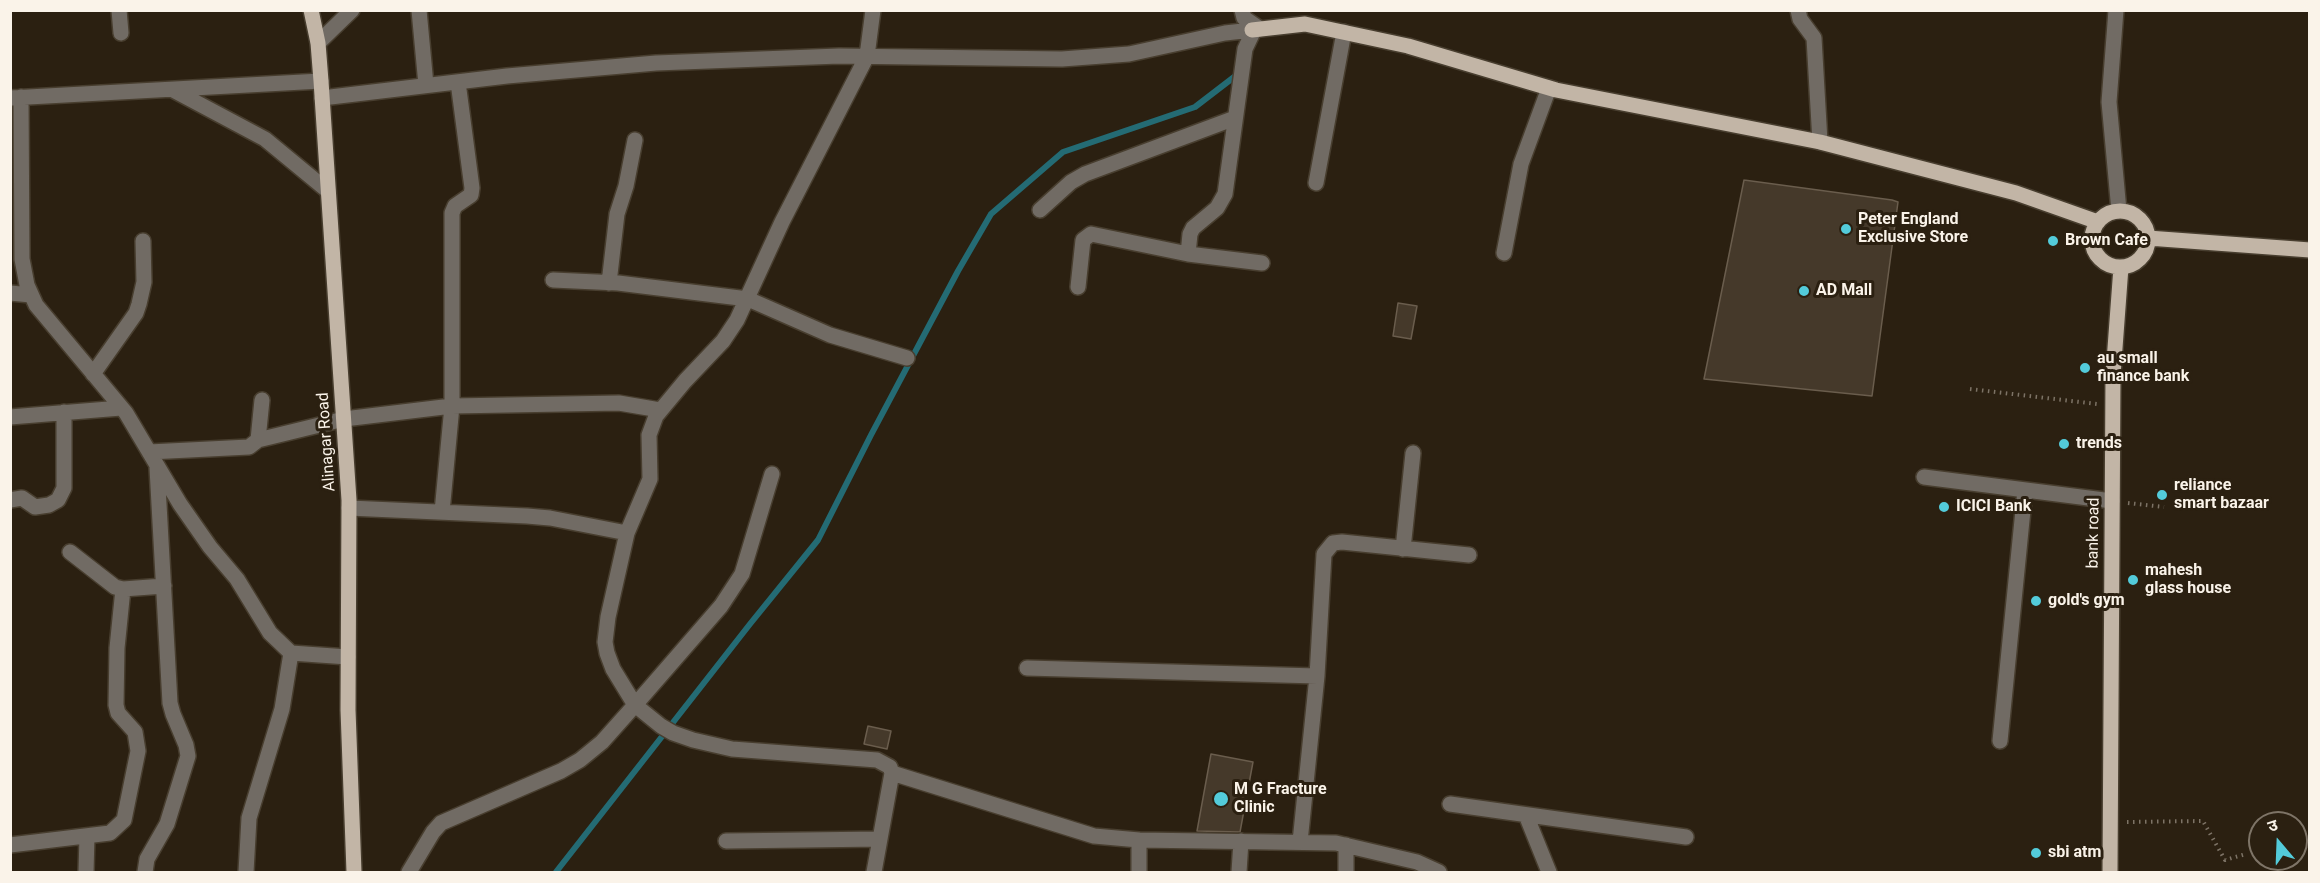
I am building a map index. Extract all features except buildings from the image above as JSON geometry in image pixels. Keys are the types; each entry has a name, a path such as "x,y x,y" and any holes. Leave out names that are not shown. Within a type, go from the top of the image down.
{"main road":[{"name":"Alinagar Road","path":"311,10 318,44 321,81 349,508 348,710 354,873"},
{"path":"1251,30 1305,24 1408,46 1549,88 1820,142 2016,193 2098,222"},
{"path":"2128,212 2142,222 2148,238 2143,254 2137,260 2121,267 2105,262 2094,249 2093,232 2098,222 2110,213 2128,212"},
{"path":"2148,238 2310,250"},
{"name":"bank road","path":"2110,873 2113,375 2121,267"}],"street":[{"path":"119,10 121,33"},
{"path":"318,44 352,10"},
{"path":"419,10 426,85"},
{"path":"873,10 867,56 782,222 748,299 723,341 660,410 649,435 650,479 627,533 608,617 605,642 613,669 635,705 667,730 693,740 732,749 877,760 890,767 892,773 874,873"},
{"path":"1188,254 1190,234 1193,228 1217,208 1225,194 1245,49 1251,30 1242,10"},
{"path":"1797,10 1814,38 1820,142"},
{"path":"2116,10 2109,102 2119,211"},
{"path":"322,98 507,75 656,63 867,56 1062,59 1095,57 1129,54 1225,33 1251,30"},
{"path":"1316,183 1344,32"},
{"path":"321,81 16,97 22,259 27,285 36,305 121,408 210,547 237,579 270,633 291,652 348,657"},
{"path":"442,512 452,406 452,213 455,206 471,195 472,189 458,82"},
{"path":"1504,253 1521,164 1549,88"},
{"path":"172,89 265,139 328,191"},
{"path":"1040,210 1071,182 1085,174 1235,118"},
{"path":"609,283 617,214 626,186 635,140"},
{"path":"1077,287 1083,240 1090,234 1188,254 1262,263"},
{"path":"93,374 140,304 144,282 143,241"},
{"path":"553,280 609,283 748,299 830,335 907,358"},
{"path":"10,293 31,295"},
{"path":"258,440 262,400"},
{"path":"153,458 249,447 258,440 344,419 452,406 619,403 660,410"},
{"path":"10,417 121,408"},
{"path":"10,500 22,498 35,507 49,505 58,500 64,488 64,412"},
{"path":"1403,549 1413,453"},
{"path":"145,873 147,859 167,824 188,756 170,703 164,586 153,458"},
{"path":"410,873 433,832 441,823 561,771 580,760 602,742 721,606 742,574 772,474"},
{"path":"1924,477 2112,501"},
{"path":"2000,741 2025,490"},
{"path":"349,508 550,518 627,533"},
{"path":"1300,843 1317,676 1324,554 1333,543 1342,542 1469,555"},
{"path":"70,552 110,584 123,589 164,586"},
{"path":"10,845 110,833 124,820 138,751 135,732 118,713 116,705 117,648 123,589"},
{"path":"246,873 249,818 282,709 291,652"},
{"path":"1028,668 1317,676"},
{"path":"892,773 1094,837 1346,845 1417,862 1438,873"},
{"path":"1450,804 1686,837"},
{"path":"1526,815 1549,873"},
{"path":"86,873 87,836"},
{"path":"726,841 880,839"},
{"path":"1139,840 1139,873"},
{"path":"1239,873 1241,841"},
{"path":"1346,845 1346,873"}],"path":[{"path":"1970,389 2103,405"},
{"path":"2112,501 2164,507"},
{"path":"2117,822 2203,821 2225,860 2246,854"}],"waterway":[{"path":"556,872 818,540 958,271 991,214 1063,152 1195,107 1238,74"}],"place":[{"name":"Peter England Exclusive Store","path":"1846,229"},
{"name":"Brown Cafe","path":"2053,241"},
{"name":"AD Mall","path":"1804,291"},
{"name":"au small finance bank","path":"2085,368"},
{"name":"trends","path":"2064,444"},
{"name":"reliance smart bazaar","path":"2162,495"},
{"name":"ICICI Bank","path":"1944,507"},
{"name":"mahesh glass house","path":"2133,580"},
{"name":"gold's gym","path":"2036,601"},
{"name":"M G Fracture Clinic","path":"1221,799"},
{"name":"sbi atm","path":"2036,853"}]}
